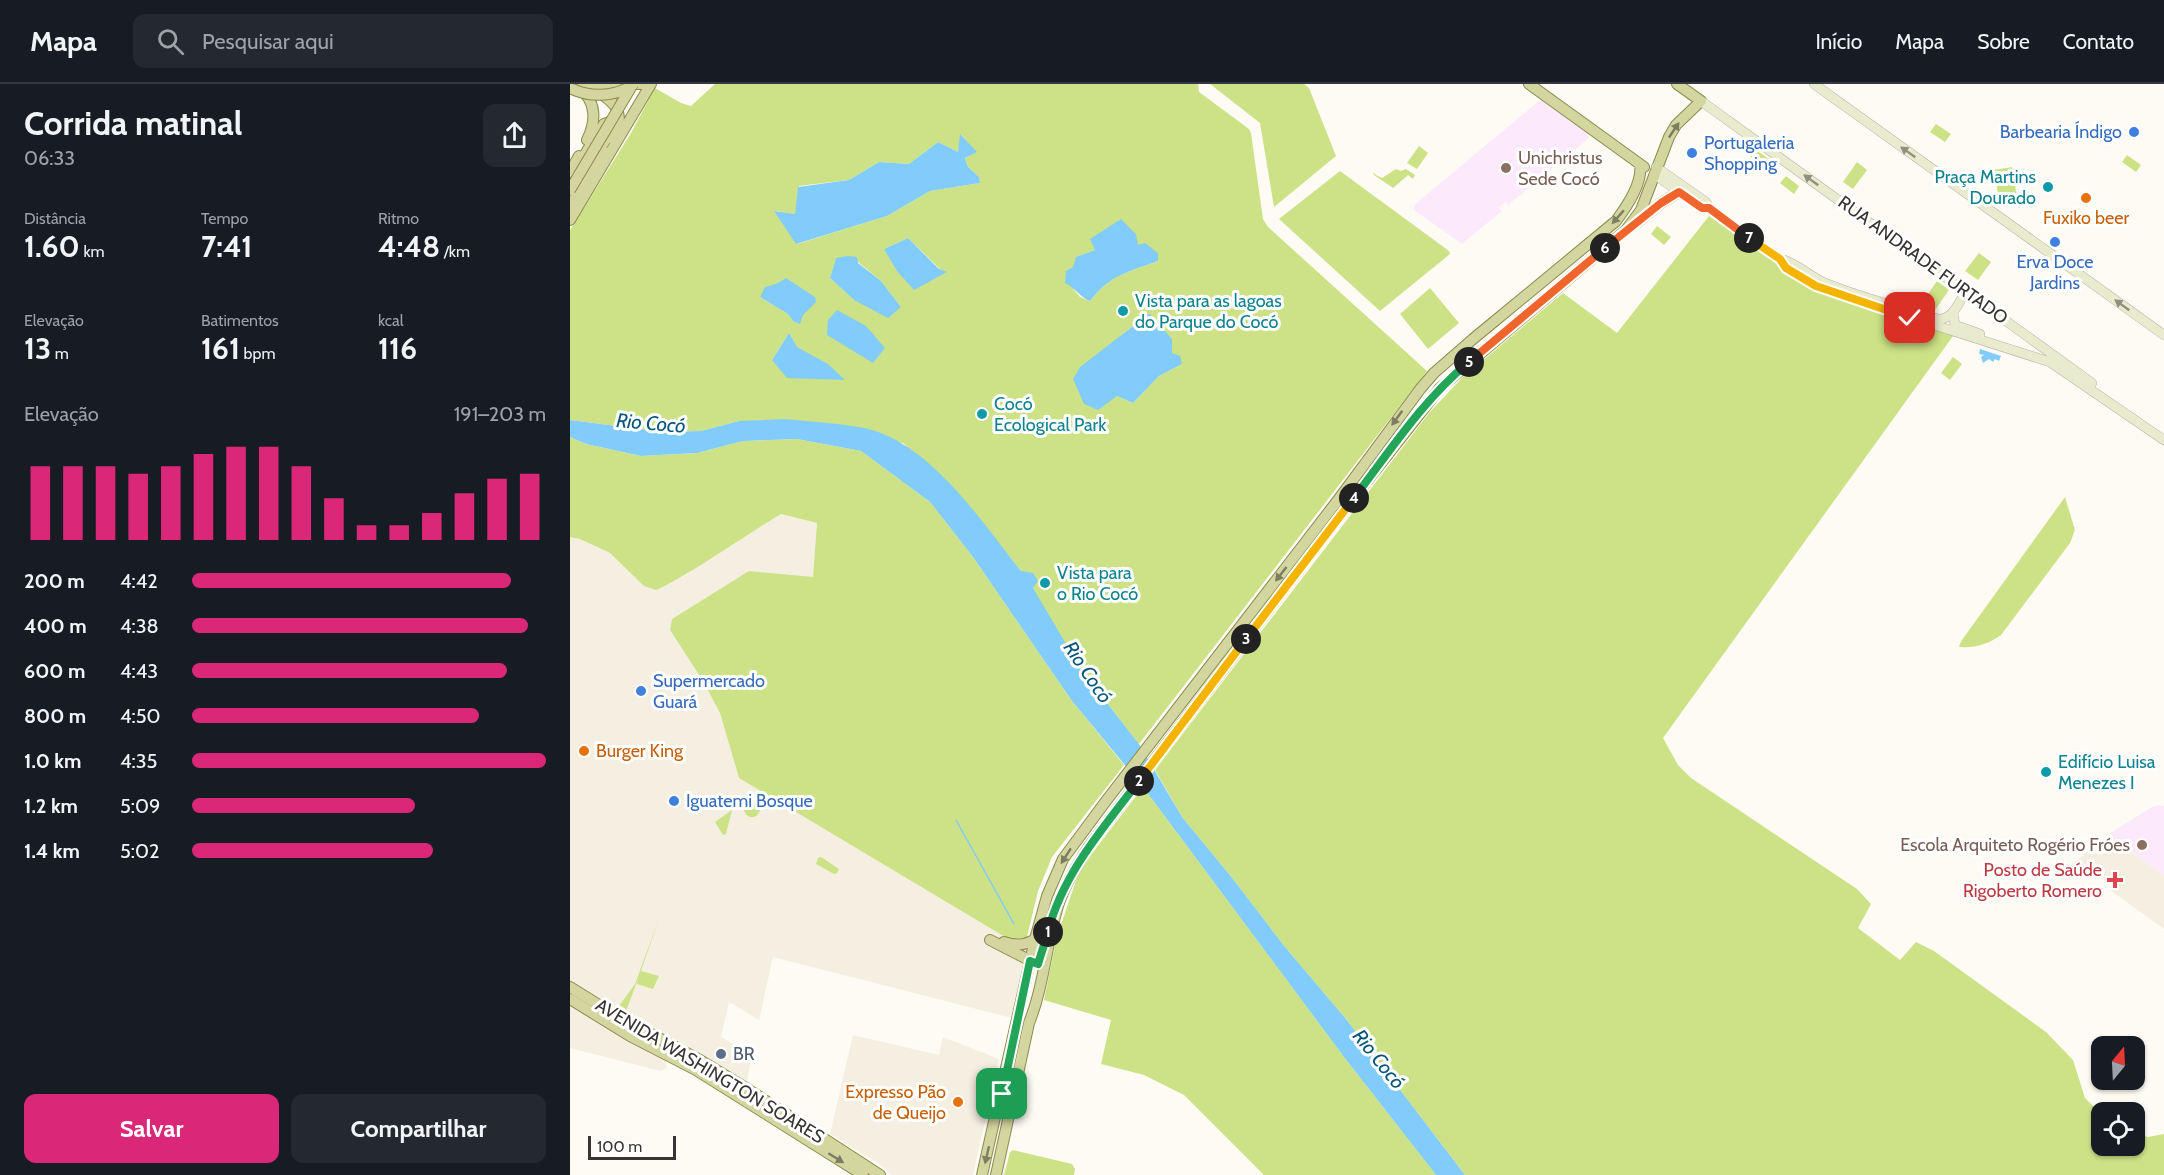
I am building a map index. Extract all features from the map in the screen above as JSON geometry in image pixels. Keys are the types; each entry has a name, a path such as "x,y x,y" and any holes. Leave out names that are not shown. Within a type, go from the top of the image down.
{"main road":[{"path":"570,172 592,128 593,110 588,97 572,84"},
{"path":"570,206 617,129 620,117 614,104 587,84"},
{"path":"599,84 609,87 621,84"},
{"path":"570,190 635,84"},
{"path":"570,88 589,94 606,95 635,84 642,84"},
{"path":"570,220 651,84"},
{"path":"1529,84 1640,164 1655,170"},
{"path":"1541,84 1655,170"},
{"name":"RUA ANDRADE FURTADO","path":"1677,84 1701,100"},
{"path":"1626,230 1641,210 1669,137 1676,125 1701,100"},
{"path":"577,161 584,156 603,124 610,122 612,129 589,174"},
{"path":"996,1175 1029,1023 1035,939 1047,896 1063,859 1347,488 1401,412 1434,373 1616,221 1628,205 1640,174 1640,164"},
{"path":"982,1175 1002,1094 1026,976 1076,866 1334,523 1446,382 1626,230 1666,199 1679,192"},
{"path":"1371,475 1366,476 1365,468 1376,448"},
{"path":"1334,523 1338,512 1349,496 1347,488"},
{"path":"1029,1023 1036,1005 1057,909"},
{"path":"994,939 1020,945 1035,939"},
{"path":"994,939 1035,960"},
{"path":"994,939 1021,962 1026,976"},
{"name":"AVENIDA WASHINGTON SOARES","path":"570,987 639,1029 698,1059 880,1174"},
{"name":"AVENIDA WASHINGTON SOARES","path":"570,999 630,1036 696,1070 863,1175"},
{"path":"1002,1094 1013,1098"},
{"path":"992,1129 1005,1132"}],"street":[{"path":"1814,84 2164,335"},
{"name":"RUA ANDRADE FURTADO","path":"1701,100 2133,412 2136,420 2164,440"},
{"path":"1655,170 1679,192 1702,208 1709,208"},
{"path":"1655,170 1706,202 1709,208 1780,259 1786,268 1816,286 2017,349"},
{"path":"1911,315 1942,320 1953,313 1966,291"},
{"path":"1953,313 1953,322 1958,326 2050,362 2136,420"}],"shaded area":[{"name":"Unichristus Sede Cocó","path":"1539,101 1544,101 1588,133 1589,138 1508,205 1506,202 1499,207 1502,211 1462,244 1414,210 1414,205"},
{"name":"Iguatemi Bosque","path":"781,514 817,523 813,578 728,585 672,619 670,630 703,681 720,713 739,778 1030,952 1012,1018 773,957 759,1020 729,1002 721,1037 752,1054 747,1082 570,981 570,537 580,539 610,553 627,569 657,590 687,574"},
{"name":"Escola Arquiteto Rogério Fróes","path":"2159,805 2164,806 2164,875 2107,835"},
{"name":"Posto de Saúde Rigoberto Romero","path":"2107,835 2164,875 2164,929 2110,890 2112,886 2089,868 2085,872 2074,863"},
{"path":"570,1004 666,1062 667,1068 661,1071 570,1048"},
{"path":"853,1035 939,1055 943,1037 999,1059 973,1175 892,1175 878,1163 830,1134"}],"green space":[{"name":"Cocó Ecological Park","path":"715,84 1198,84 1199,92 1249,129 1251,133 1263,219 1268,227 1427,371 1139,744 1082,671 1021,571 969,506 903,443 739,421 701,431 663,432 570,420 570,230 631,133 655,88 691,106","holes":["961,135 976,152 965,158 968,167 979,177 980,183 930,191 887,216 797,244 775,211 795,214 799,186 849,180 879,162 909,164 938,142 958,152","908,238 940,269 884,249","1138,245 1158,261 1112,280 1090,301 1080,297 1071,286 1077,257 1095,250","836,258 858,262 881,281 901,307 854,300 830,278","786,278 793,321 788,314 760,297","1150,313 1156,327 1165,331 1172,353 1182,364 1159,376 1133,403 1117,396 1120,336","789,333 796,347 772,360"]},
{"path":"1210,84 1304,84 1309,88 1336,156 1274,207 1260,123"},
{"path":"1936,124 1951,134 1945,142 1930,132"},
{"path":"1419,146 1428,153 1417,169 1407,163"},
{"path":"1756,150 1769,159 1764,167 1751,157"},
{"path":"2127,155 2141,165 2136,172 2122,162"},
{"path":"1857,162 1867,170 1853,189 1843,182"},
{"path":"2012,167 2017,197 1999,200 1994,170"},
{"path":"1396,169 1401,171 1406,169 1415,175 1413,179 1408,175 1393,188 1373,172 1382,178"},
{"path":"1340,171 1450,254 1380,311 1279,219"},
{"path":"1786,176 1799,186 1794,194 1780,183"},
{"path":"1709,216 1788,272 1952,334 1953,336 1663,738 1678,765 1691,778 1857,889 1871,904 1858,928 1900,960 1916,942 1934,951 2046,1032 2073,1060 2085,1098 2091,1104 2091,1156 2145,1156 2145,1136 2164,1134 2164,1175 1465,1175 1346,1019 1285,947 1182,817 1155,770 1429,413 1462,378 1563,293 1617,333"},
{"path":"1657,226 1671,237 1664,245 1651,234"},
{"path":"1979,253 1991,262 1978,280 1965,271"},
{"path":"1937,281 1949,290 1935,310 1923,301"},
{"path":"1430,288 1459,323 1428,349 1400,314"},
{"path":"1953,357 1962,364 1950,380 1941,373"},
{"path":"570,437 586,444 641,456 697,453 743,441 797,439 861,451 930,502 973,557 1072,701 1124,765 1052,857 1038,891 1027,937 1010,940 739,778 720,713 703,681 670,630 672,619 749,571 813,577 817,523 781,514 657,590 644,586 610,553 580,539 570,537"},
{"path":"2065,497 2075,530 2070,543 2001,635 1982,645 1960,647 1962,640"},
{"path":"1143,787 1344,1057 1436,1175 1264,1175 1184,1095 1144,1075 1101,1064 1111,1020 1044,1000 1057,936 1080,869"},
{"path":"752,801 758,803 760,809 758,815 752,817 746,815 744,809 746,803"},
{"path":"732,810 726,834 723,835 715,822"},
{"path":"821,857 839,869 837,873 834,874 816,864 818,858"},
{"path":"660,916 641,971 659,976 653,989 637,984 638,979 625,1014 619,1010 619,1006 635,984"},
{"path":"1013,1150 1072,1164 1075,1169 1074,1175 1004,1175 1010,1152"}],"water":[{"path":"960,134 977,152 965,158 968,167 979,177 980,183 930,191 887,216 796,244 774,211 795,214 798,187 849,180 879,162 909,164 938,142 958,152"},
{"path":"1121,219 1136,234 1138,245 1145,243 1158,253 1158,261 1112,280 1090,301 1065,283 1066,271 1073,267 1076,257 1095,250 1090,239"},
{"path":"908,238 939,269 947,272 914,290 897,271 884,249"},
{"path":"857,257 858,263 881,281 901,307 888,318 854,300 830,278 836,258"},
{"path":"786,278 815,297 816,302 803,315 800,324 760,297 765,287"},
{"path":"837,310 866,326 885,348 873,363 827,335 828,320"},
{"path":"1150,313 1156,327 1165,331 1172,339 1172,353 1180,356 1182,364 1159,376 1133,403 1117,396 1098,410 1084,404 1073,379 1080,367"},
{"path":"789,333 797,347 828,364 845,380 787,378 772,360"},
{"path":"1980,349 2001,356 1999,361 1995,359 1993,362 1989,359 1983,363 1981,357 1984,355 1979,354"},
{"name":"Rio Cocó","path":"786,419 864,428 888,436 911,449 932,466 971,507 1021,571 1033,573 1038,581 1033,588 1082,671 1139,744 1182,817 1285,947 1346,1019 1465,1175 1436,1175 1344,1057 1143,787 1072,701 973,557 930,502 861,451 797,439 743,441 697,453 641,456 586,444 570,437 570,420 663,432 701,431 739,421"}],"waterway":[{"path":"956,820 1014,924"}],"place":[{"name":"Barbearia Índigo","path":"2134,132"},
{"name":"Portugaleria Shopping","path":"1692,153"},
{"name":"Unichristus Sede Cocó","path":"1506,168"},
{"name":"Praça Martins Dourado","path":"2048,187"},
{"name":"Fuxiko beer","path":"2086,198"},
{"name":"Erva Doce Jardins","path":"2055,242"},
{"name":"Vista para as lagoas do Parque do Cocó","path":"1123,311"},
{"name":"Cocó Ecological Park","path":"982,414"},
{"name":"Vista para o Rio Cocó","path":"1045,583"},
{"name":"Supermercado Guará","path":"641,691"},
{"name":"Burger King","path":"584,751"},
{"name":"Edifício Luisa Menezes I","path":"2046,772"},
{"name":"Iguatemi Bosque","path":"674,801"},
{"name":"Escola Arquiteto Rogério Fróes","path":"2142,845"},
{"name":"Posto de Saúde Rigoberto Romero","path":"2115,880"},
{"name":"BR","path":"721,1054"},
{"name":"Expresso Pão de Queijo","path":"958,1102"}],"route":[{"path":"1002,1094 1030,961 1038,964 1050,922 1076,866 1334,523 1440,388 1460,369 1626,230 1679,192 1702,208 1709,208 1780,259 1786,268 1808,282 1910,318"}]}
